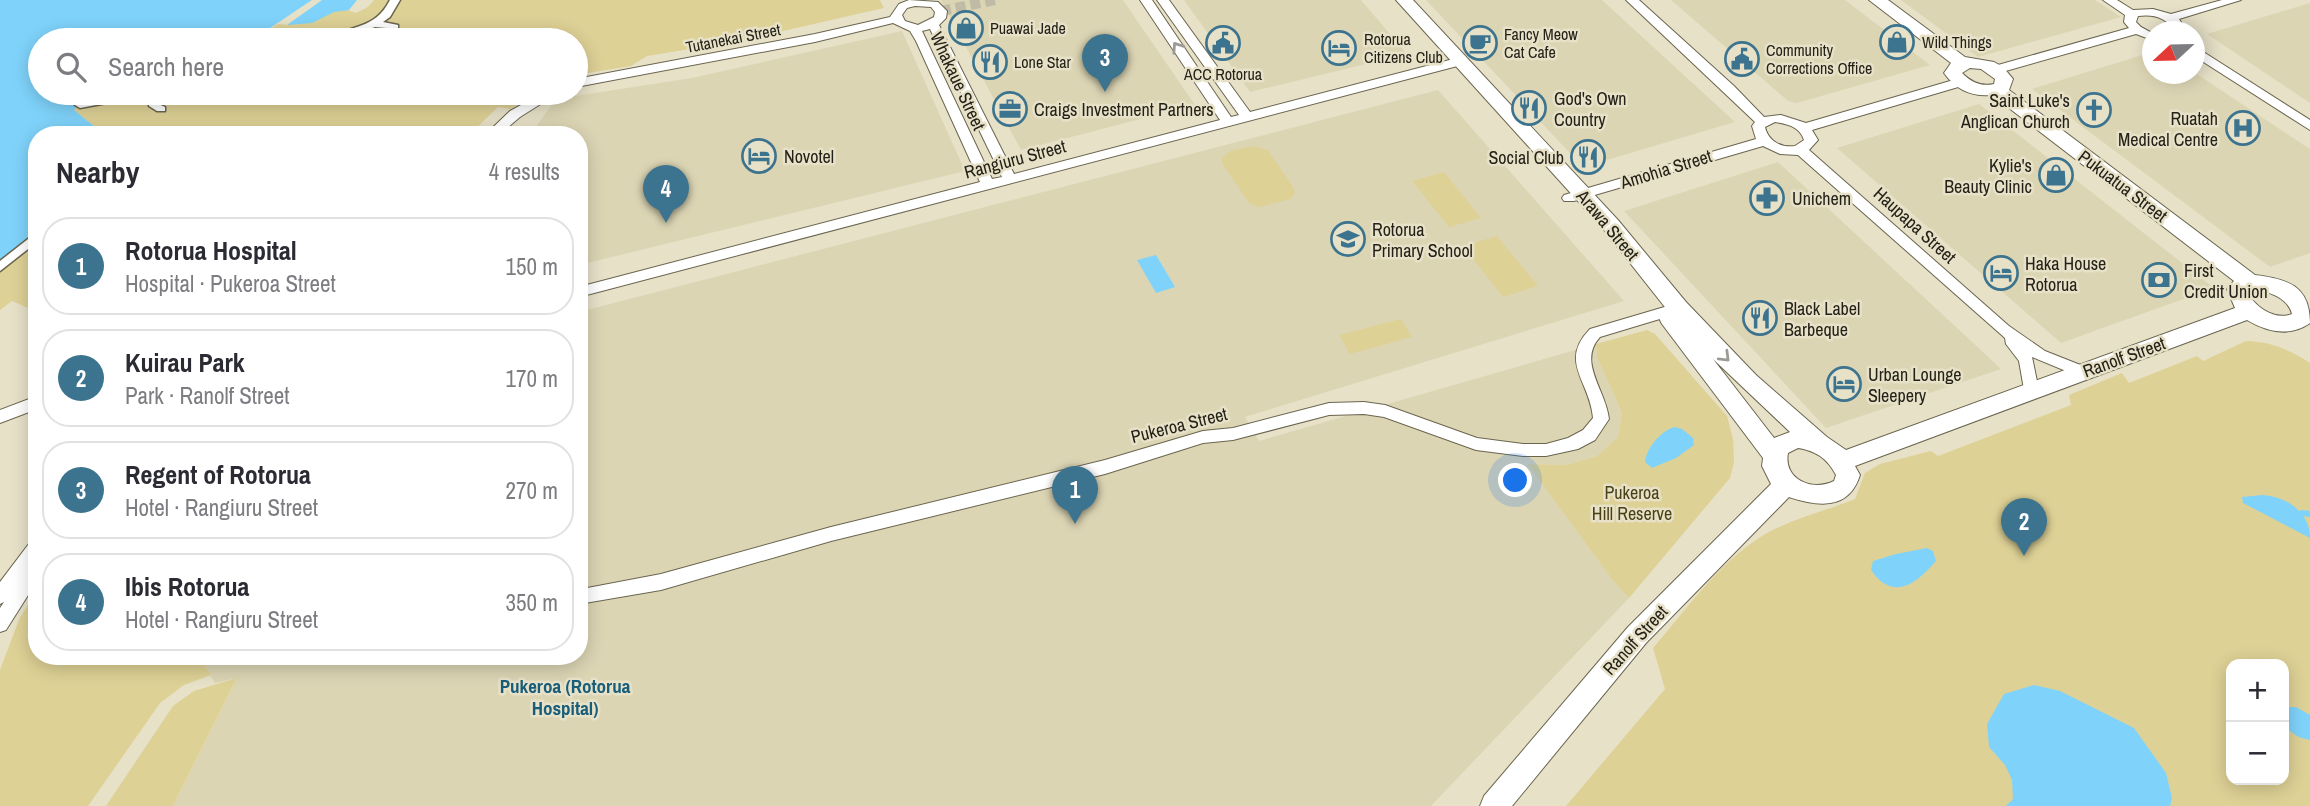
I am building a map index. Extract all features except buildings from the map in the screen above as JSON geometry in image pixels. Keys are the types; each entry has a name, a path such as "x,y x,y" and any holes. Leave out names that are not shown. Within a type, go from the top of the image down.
{"main road":[{"name":"Arawa Street","path":"1386,0 1453,63 1576,196 1671,310 1773,455"},
{"name":"Arawa Street","path":"1404,0 1453,63"},
{"path":"1877,0 1962,63 1978,63 1996,80 1979,90 1961,82 1954,69 1962,63"},
{"name":"Pukuatua Street","path":"1996,80 2250,282"},
{"path":"2250,282 2301,292 2303,312 2299,321 2302,330 2272,322 2250,311 2237,294 2241,285 2250,282"},
{"name":"Arawa Street","path":"1671,310 1818,443"},
{"name":"Ranolf Street","path":"1841,461 2250,311"},
{"path":"1796,439 1818,443 1841,461 1847,480 1843,488 1835,494 1811,495 1787,484 1774,464 1773,455 1777,447 1796,439"},
{"name":"Ranolf Street","path":"1494,806 1637,635 1787,484"}],"street":[{"path":"361,28 375,24 387,15 395,0"},
{"path":"1146,0 1229,123"},
{"path":"1163,0 1248,118"},
{"path":"1632,0 1730,89 1769,120 1796,123 1804,128 1811,141 1801,150 1786,150 1764,141 1758,131 1769,120"},
{"path":"2109,0 2131,15"},
{"path":"2125,0 2145,11 2174,21"},
{"path":"2171,18 2235,0"},
{"path":"919,1 934,4 941,11 940,18 933,24 914,28 901,25 896,14 902,3 919,1"},
{"path":"2131,15 2145,11"},
{"path":"2131,15 2130,22 2142,32"},
{"name":"Tutanekai Street","path":"588,81 815,38 896,19"},
{"path":"375,24 395,27"},
{"name":"Whakaue Street","path":"933,24 1010,180"},
{"name":"Whakaue Street","path":"914,28 988,186"},
{"path":"1996,80 2137,30"},
{"path":"2205,57 2310,126"},
{"name":"Rangiuru Street","path":"588,290 1453,63"},
{"path":"1804,128 1961,82"},
{"path":"80,105 77,109 89,116"},
{"path":"501,126 531,105"},
{"name":"Amohia Street","path":"1576,196 1764,141"},
{"name":"Haupapa Street","path":"1801,150 2004,330 2040,355 2082,372"},
{"path":"0,267 28,244"},
{"name":"Pukeroa Street","path":"588,596 660,582 831,534 1105,467 1203,437 1233,434 1329,409 1364,408 1385,411 1476,444 1524,450 1559,447 1589,435 1601,419 1599,400 1581,356 1585,341 1595,333 1671,310"},
{"name":"Haupapa Street","path":"2004,330 2026,360 2031,391"},
{"path":"0,417 28,406"},
{"path":"0,596 28,558"},
{"path":"0,624 28,579"}],"shaded area":[{"path":"941,0 1123,0 1195,105 1021,150"},
{"path":"1184,0 1361,0 1407,54 1250,92"},
{"path":"1426,0 1602,0 1735,122 1583,167"},
{"path":"1671,0 1845,0 1930,65 1797,103 1788,101"},
{"path":"1901,0 2095,0 2121,17 1978,57"},
{"path":"2310,3 2310,103 2207,34"},
{"path":"902,31 965,171 588,263 588,126 536,126 552,105 588,105 588,94 692,78"},
{"path":"2142,55 2142,84 2205,84 2205,80 2310,149 2310,253 2270,267 2032,89"},
{"path":"1438,90 1624,301 1245,417 1259,441 1596,344 1597,357 1622,413 1618,437 1597,456 1566,465 1529,464 1614,582 1629,598 1431,806 173,806 237,678 215,683 205,665 588,665 588,310"},
{"path":"1979,104 2214,288 2061,343 1837,148"},
{"path":"1778,162 2001,369 1826,428 1624,211"}],"green space":[{"path":"374,0 880,0 884,8 734,42 647,56 631,66 588,73 588,28 271,28 278,24 287,25 344,9 356,13 368,7"},
{"path":"78,105 517,105 510,109 498,107 478,126 94,126 74,110"},
{"path":"1253,146 1268,150 1293,187 1295,192 1291,199 1259,207 1249,203 1222,163 1222,158 1230,151"},
{"path":"1444,172 1481,218 1449,227 1412,181"},
{"path":"1497,236 1538,286 1503,297 1463,246"},
{"path":"28,241 28,308 12,301 0,310 0,264"},
{"path":"1401,319 1412,337 1350,354 1339,335"},
{"name":"Pukeroa Hill Reserve","path":"1647,330 1655,334 1727,416 1733,439 1734,462 1730,478 1629,598 1614,582 1528,464 1566,465 1597,456 1618,437 1622,413 1597,357 1596,344"},
{"path":"2246,341 2280,347 2310,363 2310,806 1566,806 1665,689 1653,648 1729,561 1759,538 1794,521 1855,499 1865,473 1880,464 1931,451 1938,456 2071,405 2069,395 2122,373 2129,383 2197,356 2203,361"},
{"path":"28,605 28,665 205,665 211,675 184,685 160,703 88,806 0,806 0,670 20,617"},
{"path":"237,678 173,806 106,806 173,706 194,691"}],"water":[{"path":"0,0 312,0 270,28 28,28 28,105 78,105 74,110 94,126 28,126 28,240 0,264"},
{"path":"322,0 357,0 349,10 334,12 312,23 287,25"},
{"path":"1156,255 1175,287 1156,293 1137,260"},
{"path":"1674,427 1682,429 1693,438 1694,445 1676,458 1652,468 1645,462 1648,451 1659,436"},
{"path":"2262,495 2280,498 2295,507 2306,520 2310,538 2243,503 2242,497"},
{"path":"1927,548 1933,551 1936,561 1920,577 1904,586 1888,585 1879,580 1871,570 1873,561"},
{"path":"2034,685 2060,691 2134,728 2166,773 2172,798 2170,806 2006,806 2013,799 2012,780 2005,765 1989,747 1987,724 2004,694"},
{"path":"2289,707 2296,707 2310,715 2310,740 2289,730"}],"waterway":[{"path":"2302,513 2310,514"}],"tunnel":[{"path":"941,11 995,0"}],"place":[{"name":"Puawai Jade","path":"966,28"},
{"name":"Wild Things","path":"1897,42"},
{"name":"ACC Rotorua","path":"1223,43"},
{"name":"Fancy Meow Cat Cafe","path":"1480,43"},
{"name":"Rotorua Citizens Club","path":"1339,48"},
{"name":"Community Corrections Office","path":"1742,59"},
{"name":"Lone Star","path":"990,62"},
{"name":"Regent of Rotorua","path":"1105,92"},
{"name":"God's Own Country","path":"1529,108"},
{"name":"Craigs Investment Partners","path":"1010,109"},
{"name":"Saint Luke's Anglican Church","path":"2094,110"},
{"name":"Ruatah Medical Centre","path":"2243,128"},
{"name":"Novotel","path":"759,156"},
{"name":"Social Club","path":"1588,157"},
{"name":"Kylie's Beauty Clinic","path":"2056,175"},
{"name":"Unichem","path":"1767,198"},
{"name":"Ibis Rotorua","path":"666,223"},
{"name":"Rotorua Primary School","path":"1348,239"},
{"name":"Haka House Rotorua","path":"2001,273"},
{"name":"First Credit Union","path":"2159,280"},
{"name":"Black Label Barbeque","path":"1760,318"},
{"name":"Urban Lounge Sleepery","path":"1844,384"},
{"name":"Rotorua Hospital","path":"1075,524"},
{"name":"Kuirau Park","path":"2024,556"}],"district":[{"name":"Pukeroa (Rotorua Hospital)","path":"565,697"}]}
